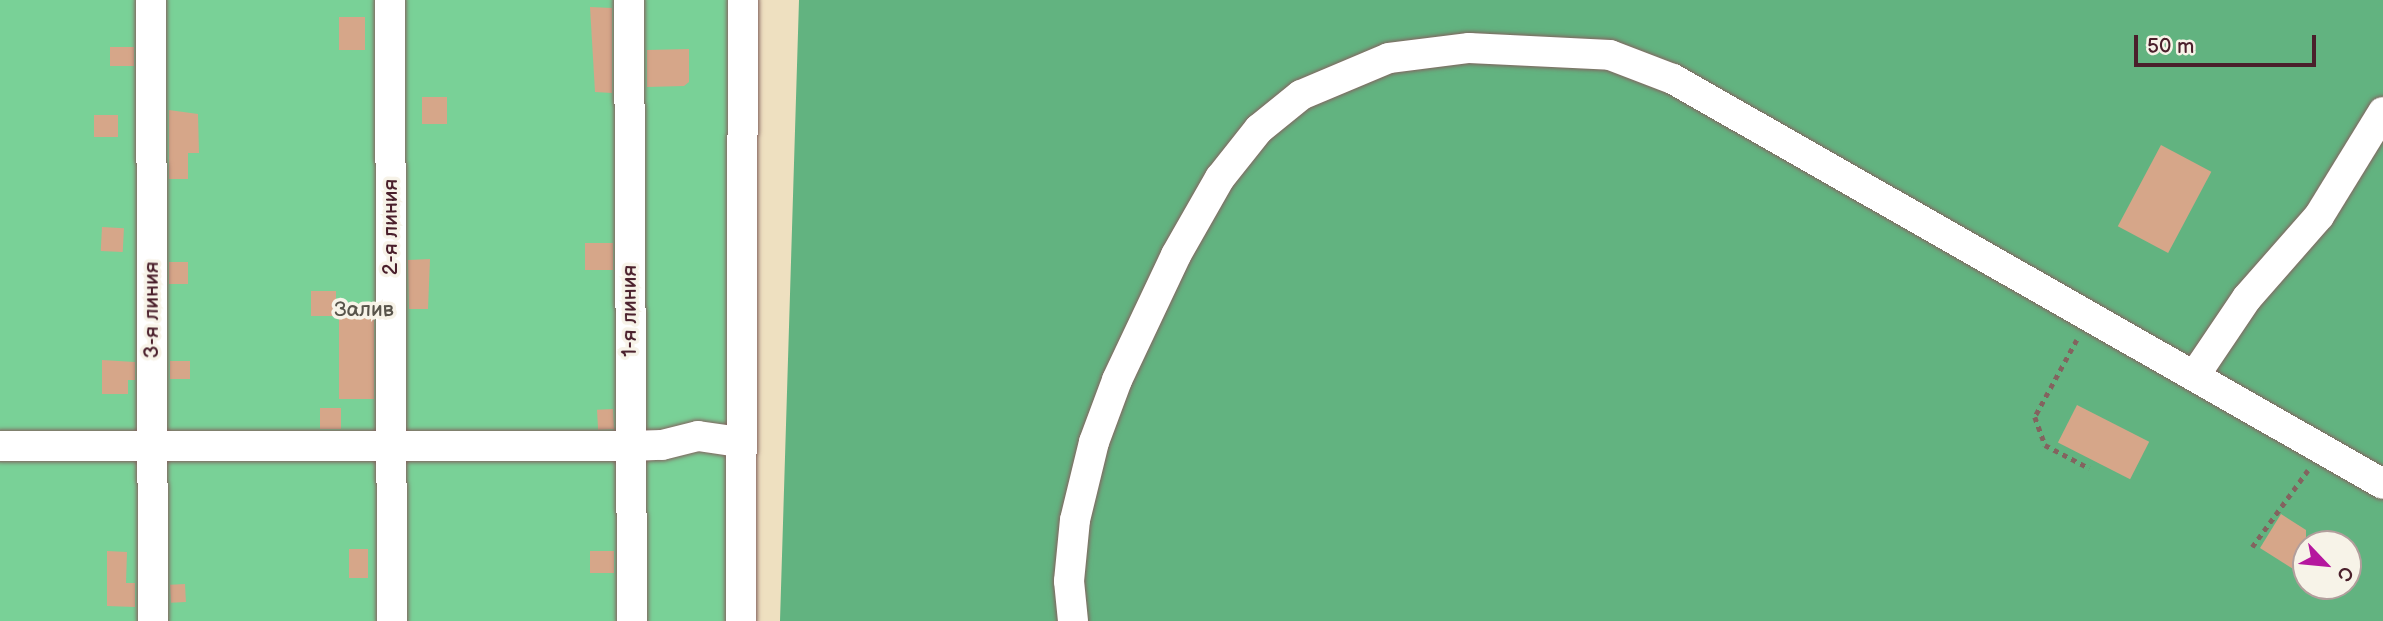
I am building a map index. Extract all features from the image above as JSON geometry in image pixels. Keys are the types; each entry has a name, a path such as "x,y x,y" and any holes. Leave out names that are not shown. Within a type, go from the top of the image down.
{"street":[{"name":"3-я линия","path":"151,0 153,621"},
{"name":"2-я линия","path":"390,0 392,621"},
{"name":"1-я линия","path":"629,0 632,621"},
{"path":"741,621 739,442 743,0"},
{"path":"1073,621 1069,581 1075,520 1094,442 1117,380 1175,255 1220,178 1259,129 1301,95 1389,58 1469,48 1550,49 1609,55 1641,65 2090,314 2383,484"},
{"path":"2195,375 2247,298 2319,216 2383,112"},
{"path":"0,446 391,449 630,446 698,436 739,442"}],"path":[{"path":"2089,468 2045,445 2035,416 2090,314"},
{"path":"2252,547 2323,450"}],"green space":[{"name":"Залив","path":"0,0 731,0 731,621 0,621"},
{"path":"799,0 2383,0 2383,621 780,621"}],"building":[{"path":"590,7 612,8 612,93 595,92"},
{"path":"339,17 365,17 365,50 339,50"},
{"path":"110,47 134,47 134,66 110,66"},
{"path":"689,49 689,82 684,86 647,87 647,50"},
{"path":"422,97 447,97 447,124 422,124"},
{"path":"169,110 198,114 199,153 188,153 188,179 169,179"},
{"path":"94,115 118,115 118,137 94,137"},
{"path":"2161,145 2211,172 2168,253 2118,226"},
{"path":"102,227 124,228 123,252 101,251"},
{"path":"585,243 613,243 613,270 585,270"},
{"path":"430,259 428,309 409,309 408,260"},
{"path":"169,262 188,262 188,284 169,284"},
{"path":"311,291 336,291 336,316 311,316"},
{"path":"339,314 374,314 374,399 339,399"},
{"path":"102,360 135,362 135,380 128,380 128,394 102,394"},
{"path":"170,361 190,361 190,379 170,379"},
{"path":"2077,405 2149,442 2130,479 2058,442"},
{"path":"320,408 341,408 341,429 320,429"},
{"path":"613,409 614,429 598,430 597,410"},
{"path":"2281,514 2306,530 2292,530 2292,568 2260,548"},
{"path":"349,549 368,549 368,578 349,578"},
{"path":"107,551 127,552 126,583 135,583 135,607 107,606"},
{"path":"590,551 614,551 614,573 590,573"},
{"path":"185,584 186,602 171,603 170,585"}]}
